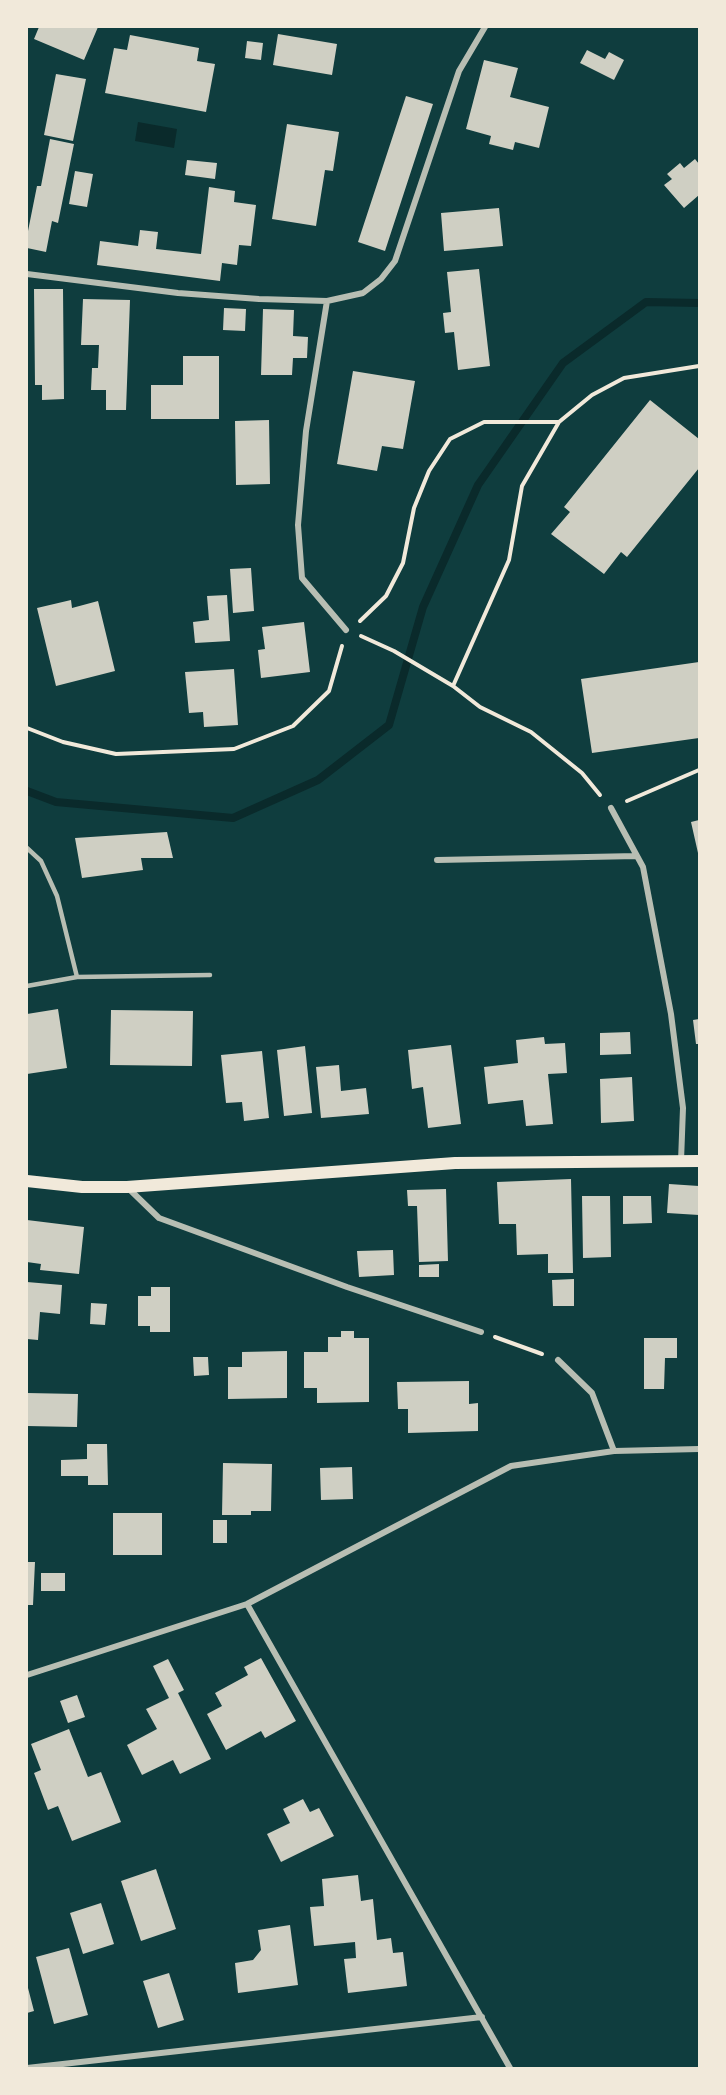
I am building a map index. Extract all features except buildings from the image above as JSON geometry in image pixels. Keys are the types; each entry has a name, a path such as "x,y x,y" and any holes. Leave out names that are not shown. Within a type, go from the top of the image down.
{"main road":[{"path":"27,1181 82,1187 127,1186 455,1163 699,1161"}],"street":[{"path":"27,274 178,292 327,301 363,293 381,279 395,261 459,71 485,27"},
{"path":"327,301 306,431 298,525 302,578 346,630"},
{"path":"611,808 643,867 671,1014 683,1108 681,1161"},
{"path":"437,860 637,856"},
{"path":"127,1186 159,1218 347,1287 481,1332"},
{"path":"558,1360 592,1393 614,1451"},
{"path":"27,1675 248,1604 511,1466 614,1451 699,1449"},
{"path":"248,1604 510,2068"},
{"path":"27,2068 482,2017"}],"lane":[{"path":"27,848 41,861 57,896 77,977"},
{"path":"27,986 77,977 210,975"}],"path":[{"path":"453,686 509,560 522,486 559,422 592,395 624,378 699,366"},
{"path":"27,728 63,742 116,754 234,749 294,726 330,691 346,630 365,618 386,596 403,563 414,508 429,471 450,439 484,422 559,422"},
{"path":"346,630 394,651 453,686 480,707 531,732 582,773 611,808 699,770"},
{"path":"481,1332 558,1360"}],"water":[{"path":"138,122 177,129 174,148 135,141"}],"waterway":[{"path":"27,791 56,802 233,818 318,780 389,725 423,607 478,485 563,363 646,302 699,303"}]}
